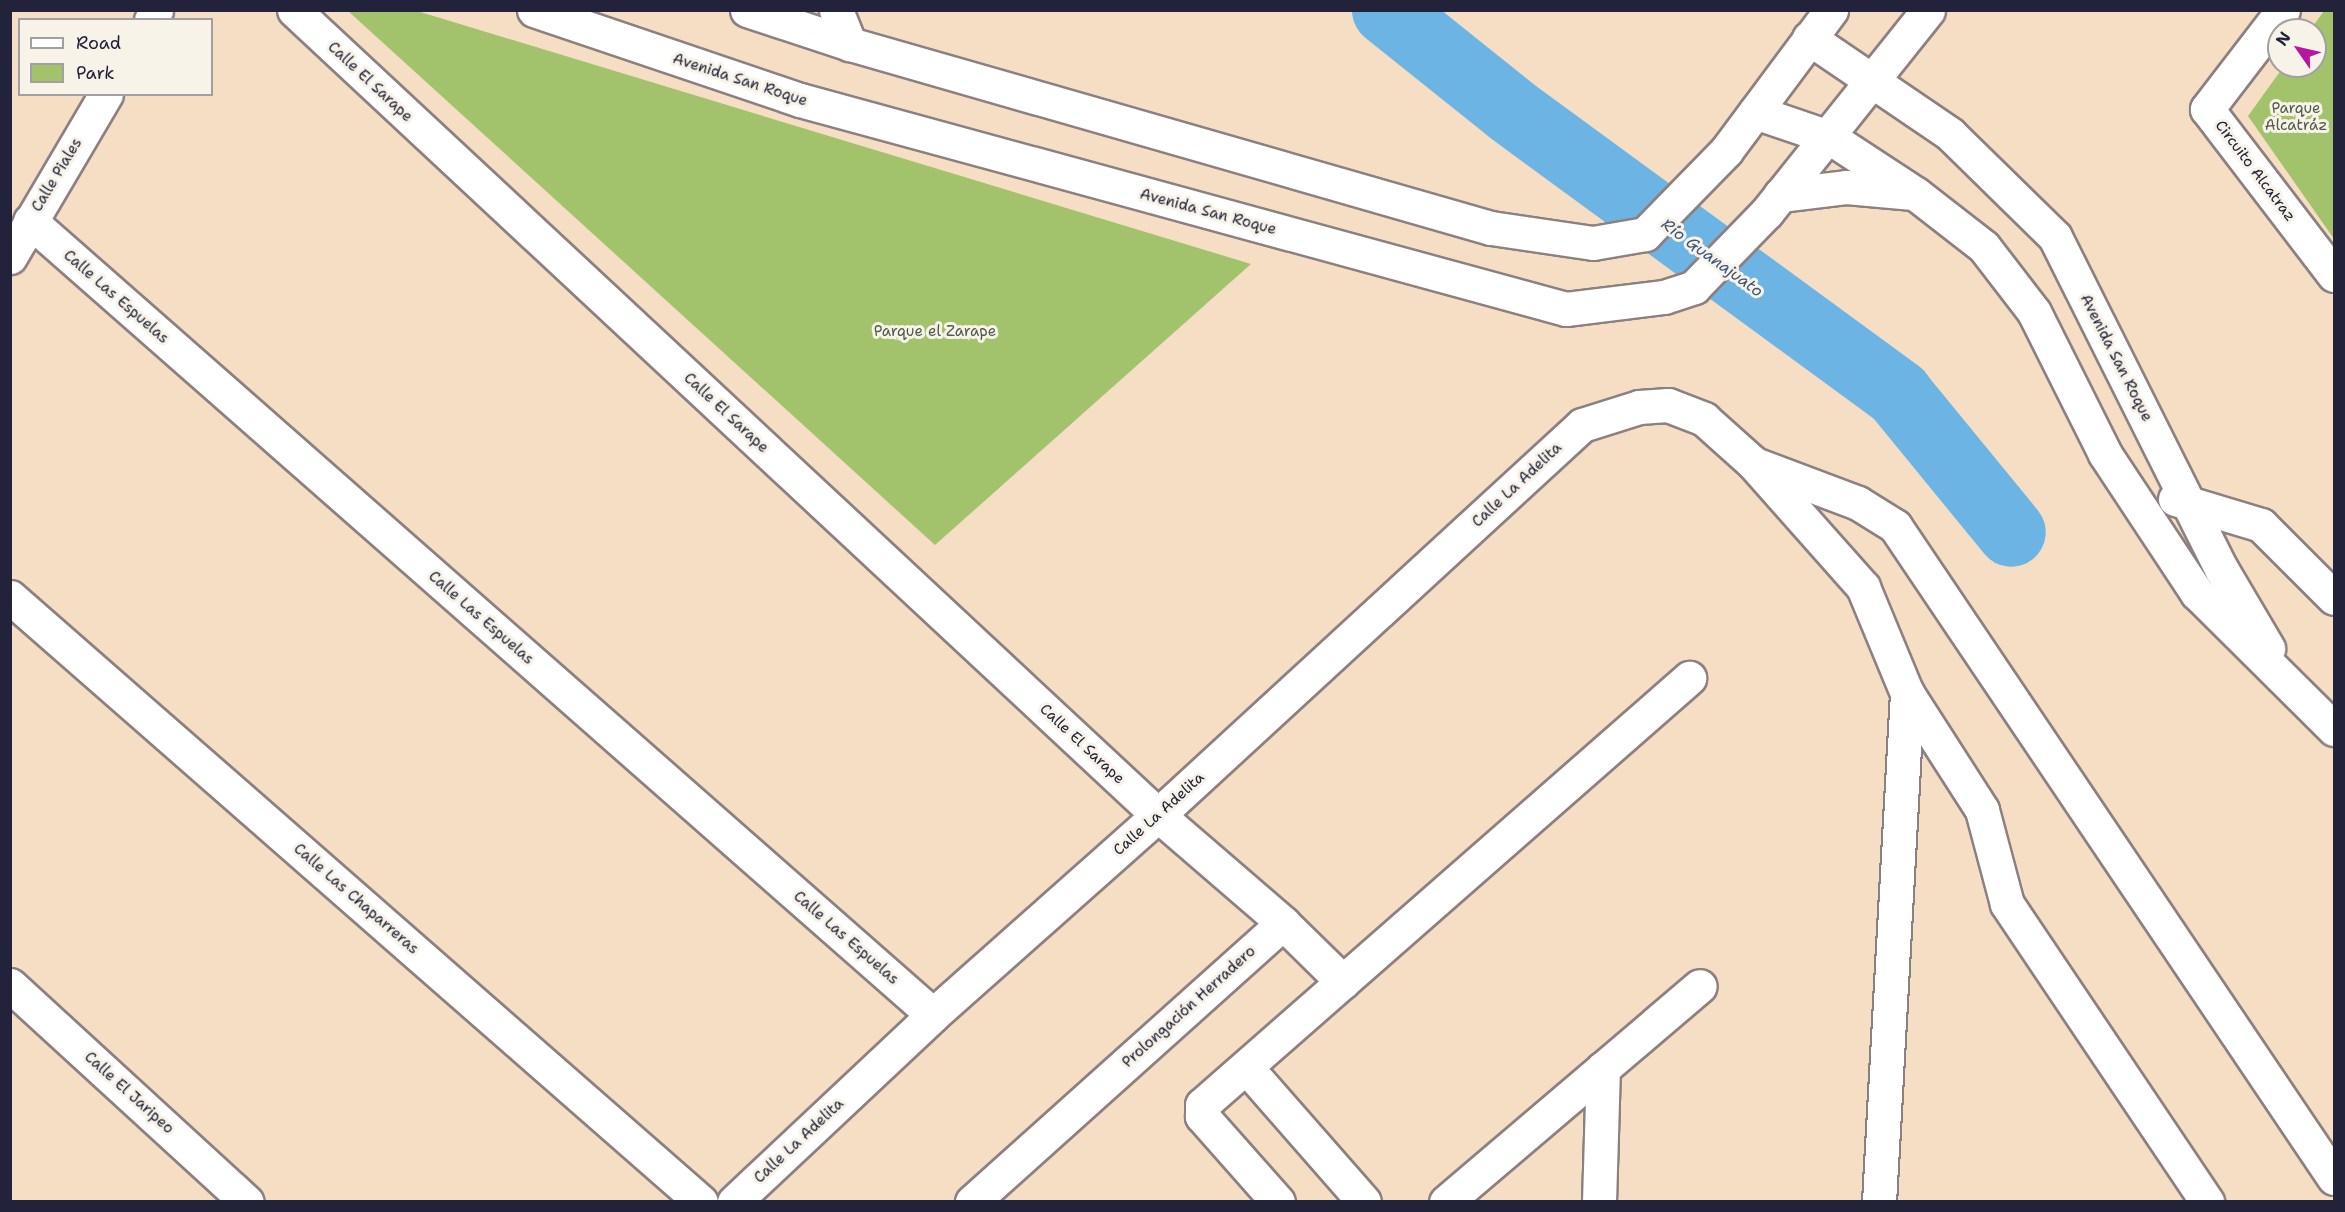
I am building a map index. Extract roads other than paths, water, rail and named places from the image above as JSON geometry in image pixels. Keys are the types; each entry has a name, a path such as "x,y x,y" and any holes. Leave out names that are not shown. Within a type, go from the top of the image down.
{"street":[{"name":"Calle El Sarape","path":"294,10 1158,815"},
{"name":"Avenida San Roque","path":"534,10 800,100 1566,309 1664,297 1694,287 1773,204 1872,81"},
{"path":"747,10 850,44 1491,228 1593,243 1644,234 1726,151 1831,10"},
{"path":"836,10 850,44"},
{"path":"1872,81 1928,10"},
{"name":"Circuito Alcatraz","path":"2283,10 2207,109 2334,275"},
{"name":"Avenida San Roque","path":"1809,38 1950,134 2055,237 2222,570 2293,690"},
{"name":"Calle Piales","path":"10,257 105,96"},
{"name":"Avenida San Roque","path":"1755,112 1829,137 1916,194 1984,247 2034,312 2105,454 2197,593 2334,729"},
{"path":"1773,204 1846,187 1916,194"},
{"name":"Calle Las Espuelas","path":"30,221 933,1015"},
{"name":"Calle La Adelita","path":"734,1202 933,1015 1158,815 1582,425 1639,407 1668,405 1704,418 1753,463"},
{"path":"1753,463 1863,587 1907,693 1982,810 2007,904 2207,1202"},
{"path":"1753,463 1858,503 1895,526 2334,1178"},
{"path":"2127,487 2188,502 2261,525 2334,598"},
{"name":"Calle Las Chaparreras","path":"10,597 700,1202"},
{"path":"1278,1202 1202,1116 1202,1105 1689,678"},
{"path":"1880,1202 1907,693"},
{"path":"1158,815 1283,924 1343,982"},
{"name":"Prolongación Herradero","path":"972,1202 1283,924"},
{"name":"Calle El Jaripeo","path":"10,985 247,1202"},
{"path":"1446,1202 1700,986"},
{"path":"1246,1066 1364,1202"},
{"path":"1599,1202 1603,1068"}],"waterway":[{"name":"Río Guanajuato","path":"1386,10 1512,111 1898,394 2011,532"}],"park label":[{"name":"Parque Alcatráz","path":"2296,116"},
{"name":"Parque el Zarape","path":"935,332"}]}
